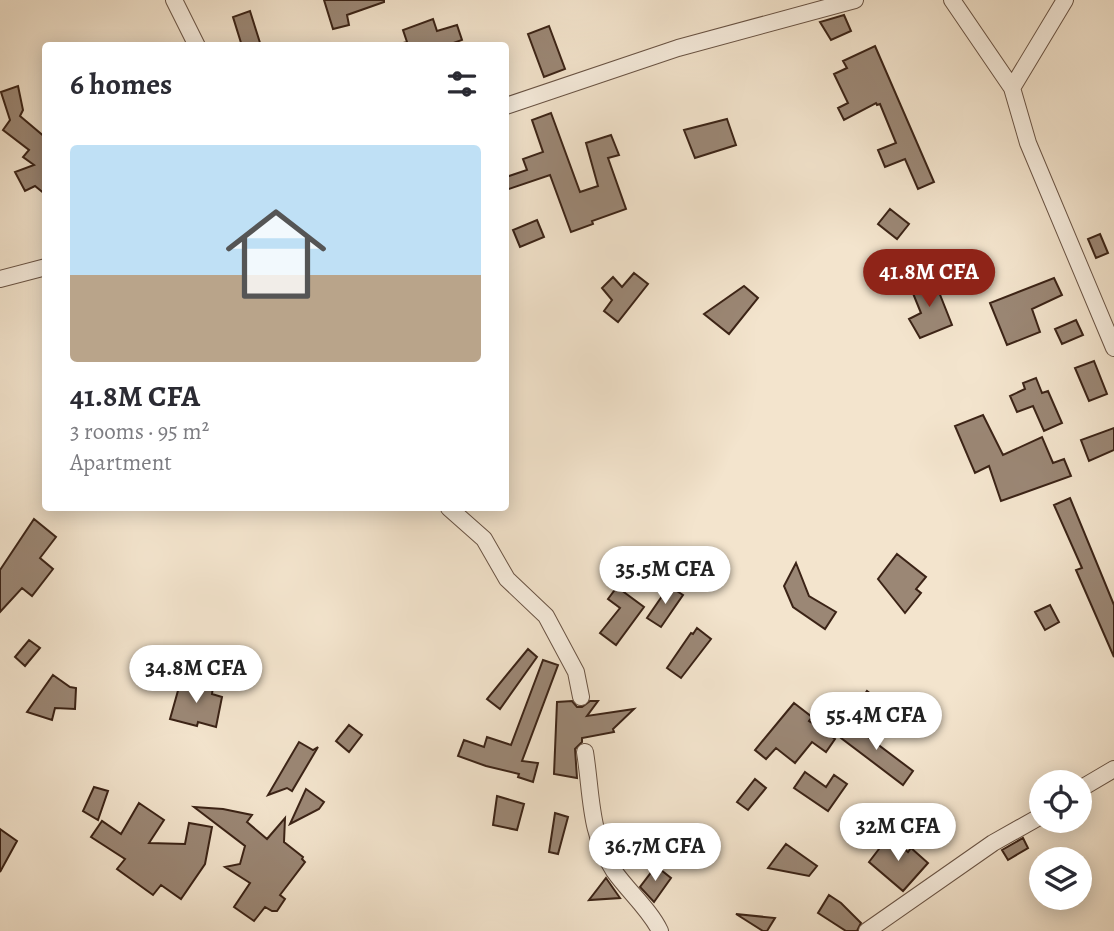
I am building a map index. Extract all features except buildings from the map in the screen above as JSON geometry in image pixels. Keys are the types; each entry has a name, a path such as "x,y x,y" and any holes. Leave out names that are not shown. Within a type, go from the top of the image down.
{"street":[{"path":"174,0 195,42"},
{"path":"509,105 678,48 855,0"},
{"path":"952,0 1012,88 1028,143 1114,348"},
{"path":"1012,88 1065,0"},
{"path":"0,279 42,268"},
{"path":"452,511 484,538 507,579 546,616 576,673 580,697"},
{"path":"585,752 591,788 591,815 598,839 612,868 660,931"},
{"path":"1092,782 1114,769"},
{"path":"867,931 993,843 1029,823"}]}
